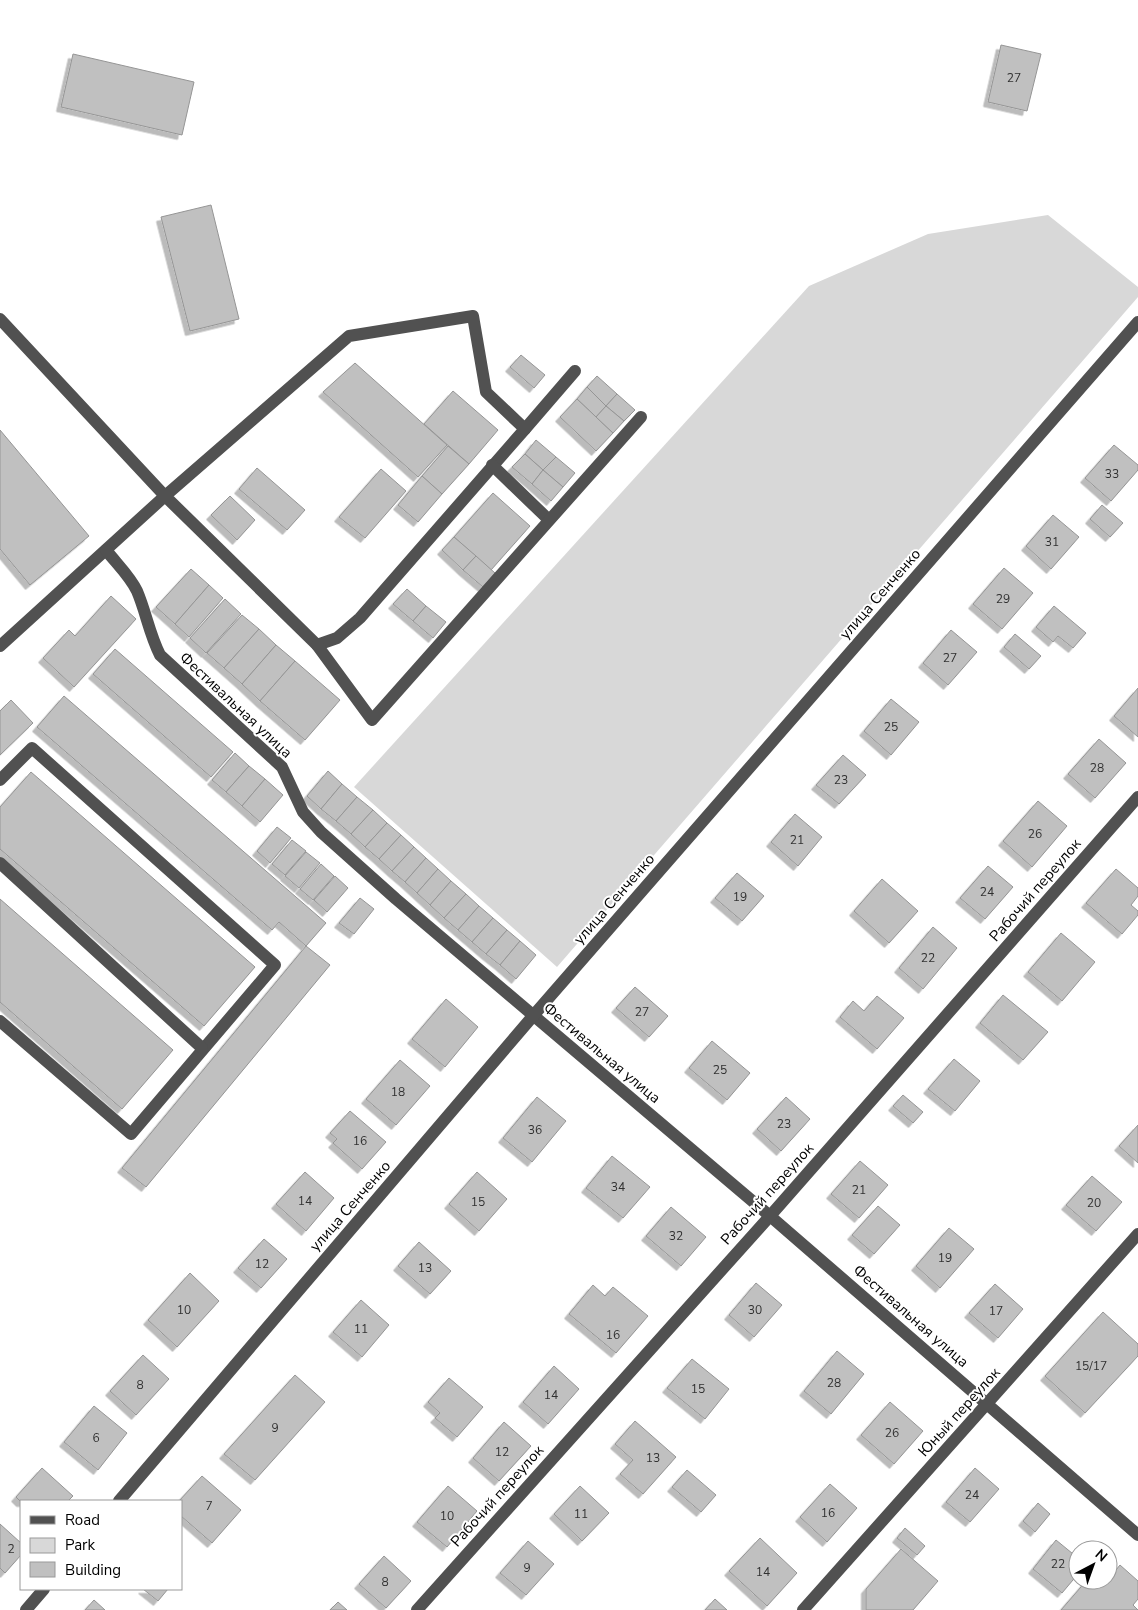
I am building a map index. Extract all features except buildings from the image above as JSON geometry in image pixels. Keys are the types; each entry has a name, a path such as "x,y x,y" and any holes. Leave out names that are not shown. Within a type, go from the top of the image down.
{"street":[{"path":"0,646 165,496 349,336 473,316 486,392 525,429"},
{"path":"0,319 165,496 317,645 372,720 548,519 641,417"},
{"name":"улица Сенченко","path":"119,1500 533,1016 1138,322"},
{"path":"317,645 337,638 360,618 575,371"},
{"path":"492,465 548,519"},
{"name":"Фестивальная улица","path":"106,550 136,589 144,608 149,632 160,655 282,767 303,812 320,832 533,1016 770,1216 1138,1534"},
{"path":"0,780 32,748 275,965 202,1048 131,1134 0,1021"},
{"name":"Рабочий переулок","path":"417,1610 770,1216 1138,797"},
{"path":"0,863 202,1048"},
{"name":"Юный переулок","path":"803,1610 989,1404 1138,1234"},
{"path":"26,1610 43,1590"}],"green space":[{"path":"1048,215 1138,287 1138,297 557,967 354,787 809,286 928,234"}]}
